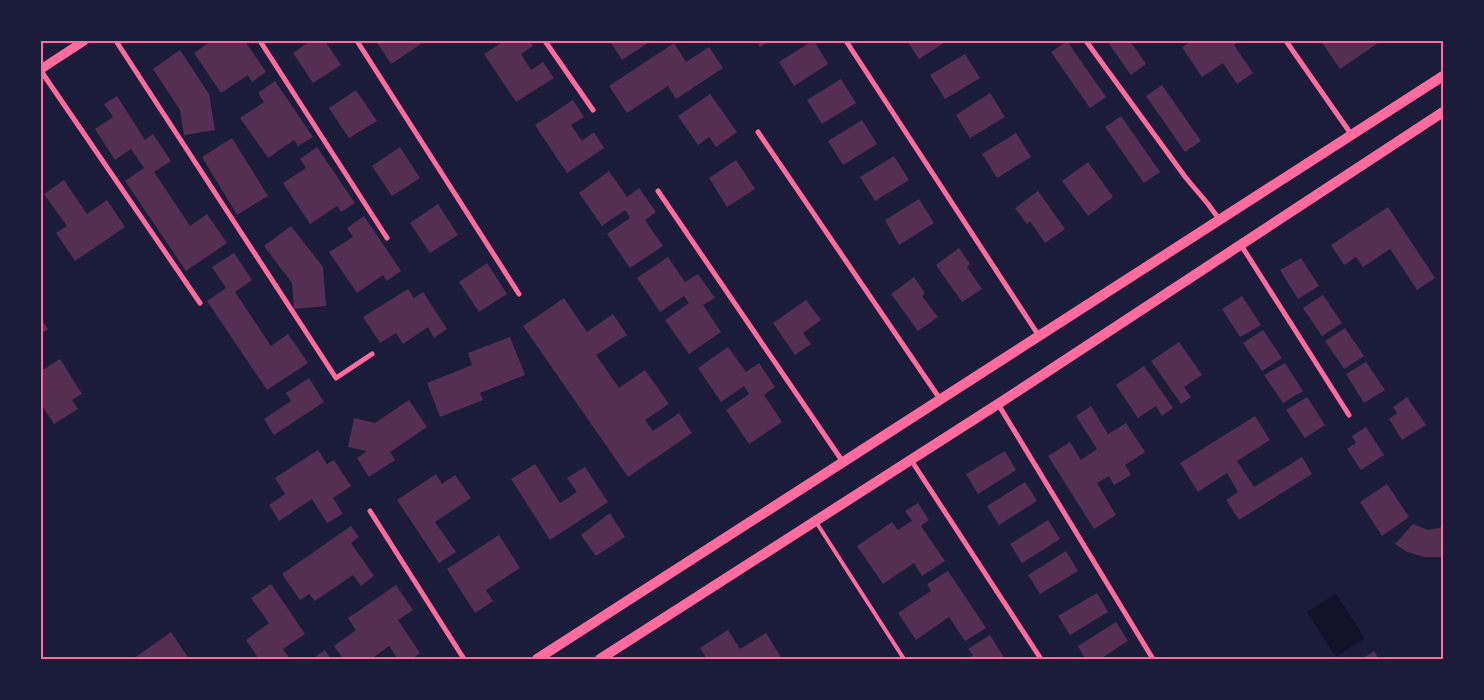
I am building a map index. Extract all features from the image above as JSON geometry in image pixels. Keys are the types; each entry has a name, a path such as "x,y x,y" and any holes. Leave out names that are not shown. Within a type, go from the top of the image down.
{"main road":[{"path":"537,659 1443,76"},
{"path":"602,658 998,404 1443,112"}],"street":[{"path":"84,41 70,45 41,70 200,303"},
{"path":"116,41 336,378 372,354"},
{"path":"260,41 387,238"},
{"path":"357,41 519,294"},
{"path":"545,41 593,110"},
{"path":"846,41 1039,336"},
{"path":"1086,41 1219,220"},
{"path":"1286,41 1351,134"},
{"path":"758,132 940,399"},
{"path":"658,191 843,462"},
{"path":"1240,244 1349,415"},
{"path":"998,404 1153,659"},
{"path":"911,460 1041,659"},
{"path":"370,511 464,659"}],"lane":[{"path":"816,522 904,659"}],"shaded area":[{"path":"1336,594 1365,638 1336,657 1307,612"}],"building":[{"path":"211,41 245,41 266,72 252,82 248,75 221,93 194,53"},
{"path":"310,41 325,41 341,65 313,83 293,53"},
{"path":"376,41 419,41 421,44 391,64"},
{"path":"504,41 530,41 533,46 521,54 531,70 543,62 554,78 516,102 484,54"},
{"path":"610,41 647,41 648,43 622,60"},
{"path":"757,41 770,41 760,47"},
{"path":"814,41 828,64 794,86 779,62"},
{"path":"907,41 947,41 919,59"},
{"path":"1067,41 1106,97 1090,108 1051,52"},
{"path":"1107,41 1130,41 1146,64 1131,75"},
{"path":"1192,41 1239,41 1234,45 1253,73 1237,84 1223,63 1202,77 1182,47"},
{"path":"1321,41 1381,41 1340,69"},
{"path":"674,43 686,62 709,47 723,68 676,99 668,86 627,113 609,86"},
{"path":"180,50 209,94 215,130 184,135 180,110 153,69"},
{"path":"965,54 980,78 945,99 930,75"},
{"path":"841,79 856,103 822,124 807,100"},
{"path":"275,81 313,137 298,146 294,140 268,158 240,118 264,102 258,93"},
{"path":"1162,85 1201,141 1185,152 1146,96"},
{"path":"356,90 377,121 349,138 329,108"},
{"path":"990,93 1005,117 970,138 956,115"},
{"path":"710,94 737,132 716,147 709,137 698,145 678,116"},
{"path":"117,96 145,140 153,134 171,161 154,172 190,226 207,214 227,243 186,271 125,181 144,168 131,149 115,160 95,129 113,117 104,104"},
{"path":"573,100 584,117 571,125 582,141 594,132 604,148 567,173 535,125"},
{"path":"1121,116 1160,172 1144,183 1105,127"},
{"path":"862,120 877,144 843,165 828,141"},
{"path":"1016,133 1031,157 997,178 982,154"},
{"path":"232,138 268,196 237,215 202,157"},
{"path":"317,147 355,203 341,212 337,206 310,224 283,183 306,168 300,159"},
{"path":"400,147 420,178 392,196 372,166"},
{"path":"894,156 909,180 875,201 860,177"},
{"path":"736,160 755,189 727,207 709,178"},
{"path":"1088,162 1113,197 1088,216 1062,181"},
{"path":"609,171 627,197 639,188 656,212 645,220 663,246 630,268 607,234 630,218 625,210 602,226 579,193"},
{"path":"64,180 87,214 107,200 125,227 75,261 56,233 67,226 44,194"},
{"path":"1038,191 1065,229 1045,243 1030,221 1027,224 1015,208"},
{"path":"919,199 934,223 899,245 885,220"},
{"path":"438,204 458,235 430,253 410,223"},
{"path":"1388,207 1435,278 1417,290 1390,249 1363,267 1356,257 1344,265 1331,245"},
{"path":"364,216 401,271 387,281 383,275 357,293 329,252 353,237 347,228"},
{"path":"291,226 323,267 326,306 294,309 292,283 264,246"},
{"path":"959,248 970,264 967,267 982,289 962,302 936,265"},
{"path":"234,253 252,280 235,292 271,346 288,334 308,363 267,390 207,301 226,288 212,267"},
{"path":"668,257 685,282 698,274 715,298 703,305 721,332 689,354 665,320 689,303 684,296 660,312 637,278"},
{"path":"1301,258 1319,286 1298,299 1280,270"},
{"path":"487,263 507,294 479,312 459,282"},
{"path":"914,277 925,293 922,296 938,317 918,331 891,294"},
{"path":"408,289 414,298 423,292 447,329 434,338 428,327 403,344 396,333 380,343 363,317"},
{"path":"1323,295 1342,323 1322,336 1303,308"},
{"path":"1242,296 1261,325 1240,337 1222,309"},
{"path":"564,298 587,332 613,314 627,335 596,355 619,388 645,370 669,404 645,420 653,431 679,413 692,433 628,477 523,326"},
{"path":"806,300 821,320 803,333 811,344 795,355 773,323"},
{"path":"41,319 48,329 41,334"},
{"path":"1345,328 1364,356 1344,369 1325,341"},
{"path":"1263,330 1282,358 1262,371 1243,343"},
{"path":"510,337 525,375 480,393 483,400 440,417 427,383 472,365 468,353"},
{"path":"1179,342 1202,375 1184,387 1191,397 1181,404 1151,361"},
{"path":"728,347 746,372 759,363 775,387 764,395 782,422 749,444 726,410 749,394 744,386 721,402 698,368"},
{"path":"60,359 82,394 72,400 78,409 54,424 41,404 41,371"},
{"path":"1366,362 1385,390 1364,403 1346,374"},
{"path":"1285,363 1303,391 1283,403 1264,375"},
{"path":"1144,366 1173,408 1162,416 1156,406 1138,418 1116,385"},
{"path":"309,378 324,402 274,435 264,419 291,401 286,393"},
{"path":"1307,397 1325,425 1305,438 1286,410"},
{"path":"1407,397 1426,425 1402,440 1389,419 1397,413 1393,407"},
{"path":"409,400 427,427 390,452 395,460 369,477 357,458 367,451 348,447 354,418 375,423"},
{"path":"1091,406 1108,434 1126,423 1145,452 1125,465 1131,475 1114,485 1109,476 1097,483 1116,515 1094,529 1048,456 1070,442 1081,460 1097,449 1076,416"},
{"path":"1255,416 1270,440 1237,461 1254,487 1302,457 1312,474 1239,520 1226,500 1238,492 1227,473 1198,492 1180,463"},
{"path":"1366,427 1384,455 1361,470 1347,449 1356,443 1352,436"},
{"path":"318,450 327,464 334,460 351,486 333,498 343,514 327,523 312,499 279,521 269,505 285,494 275,478"},
{"path":"1005,451 1016,470 978,494 966,474"},
{"path":"535,464 560,503 577,492 567,478 585,467 608,502 550,540 511,479"},
{"path":"436,474 442,484 455,475 471,498 435,522 456,552 439,563 397,500"},
{"path":"1025,482 1037,501 999,525 987,506"},
{"path":"1387,484 1409,517 1382,536 1360,502"},
{"path":"918,503 929,520 921,526 945,561 922,576 914,563 883,584 857,546 892,522 898,530 912,521 905,511"},
{"path":"610,513 625,537 596,556 581,535"},
{"path":"1048,520 1060,539 1022,563 1010,544"},
{"path":"1413,524 1428,530 1443,527 1443,557 1424,557 1407,552 1395,544"},
{"path":"351,526 359,537 351,543 374,576 361,586 353,575 315,601 309,594 300,600 282,574"},
{"path":"499,535 520,568 486,590 493,601 475,613 447,569"},
{"path":"1066,551 1078,571 1040,594 1028,575"},
{"path":"948,571 986,628 965,641 949,617 916,640 898,613 931,591 927,584"},
{"path":"271,584 305,634 283,649 290,659 259,659 246,640 269,623 251,598"},
{"path":"396,585 413,610 398,620 420,653 412,659 398,659 389,646 371,659 343,659 334,646 356,630 348,618"},
{"path":"1097,593 1108,612 1070,635 1058,616"},
{"path":"1116,622 1128,641 1100,659 1085,659 1078,646"},
{"path":"728,630 740,649 766,633 782,659 707,659 700,648"},
{"path":"171,632 189,659 133,659"},
{"path":"990,635 1005,659 967,659 973,655 968,649"},
{"path":"325,650 331,659 312,659"},
{"path":"1374,651 1379,659 1362,659"}]}
